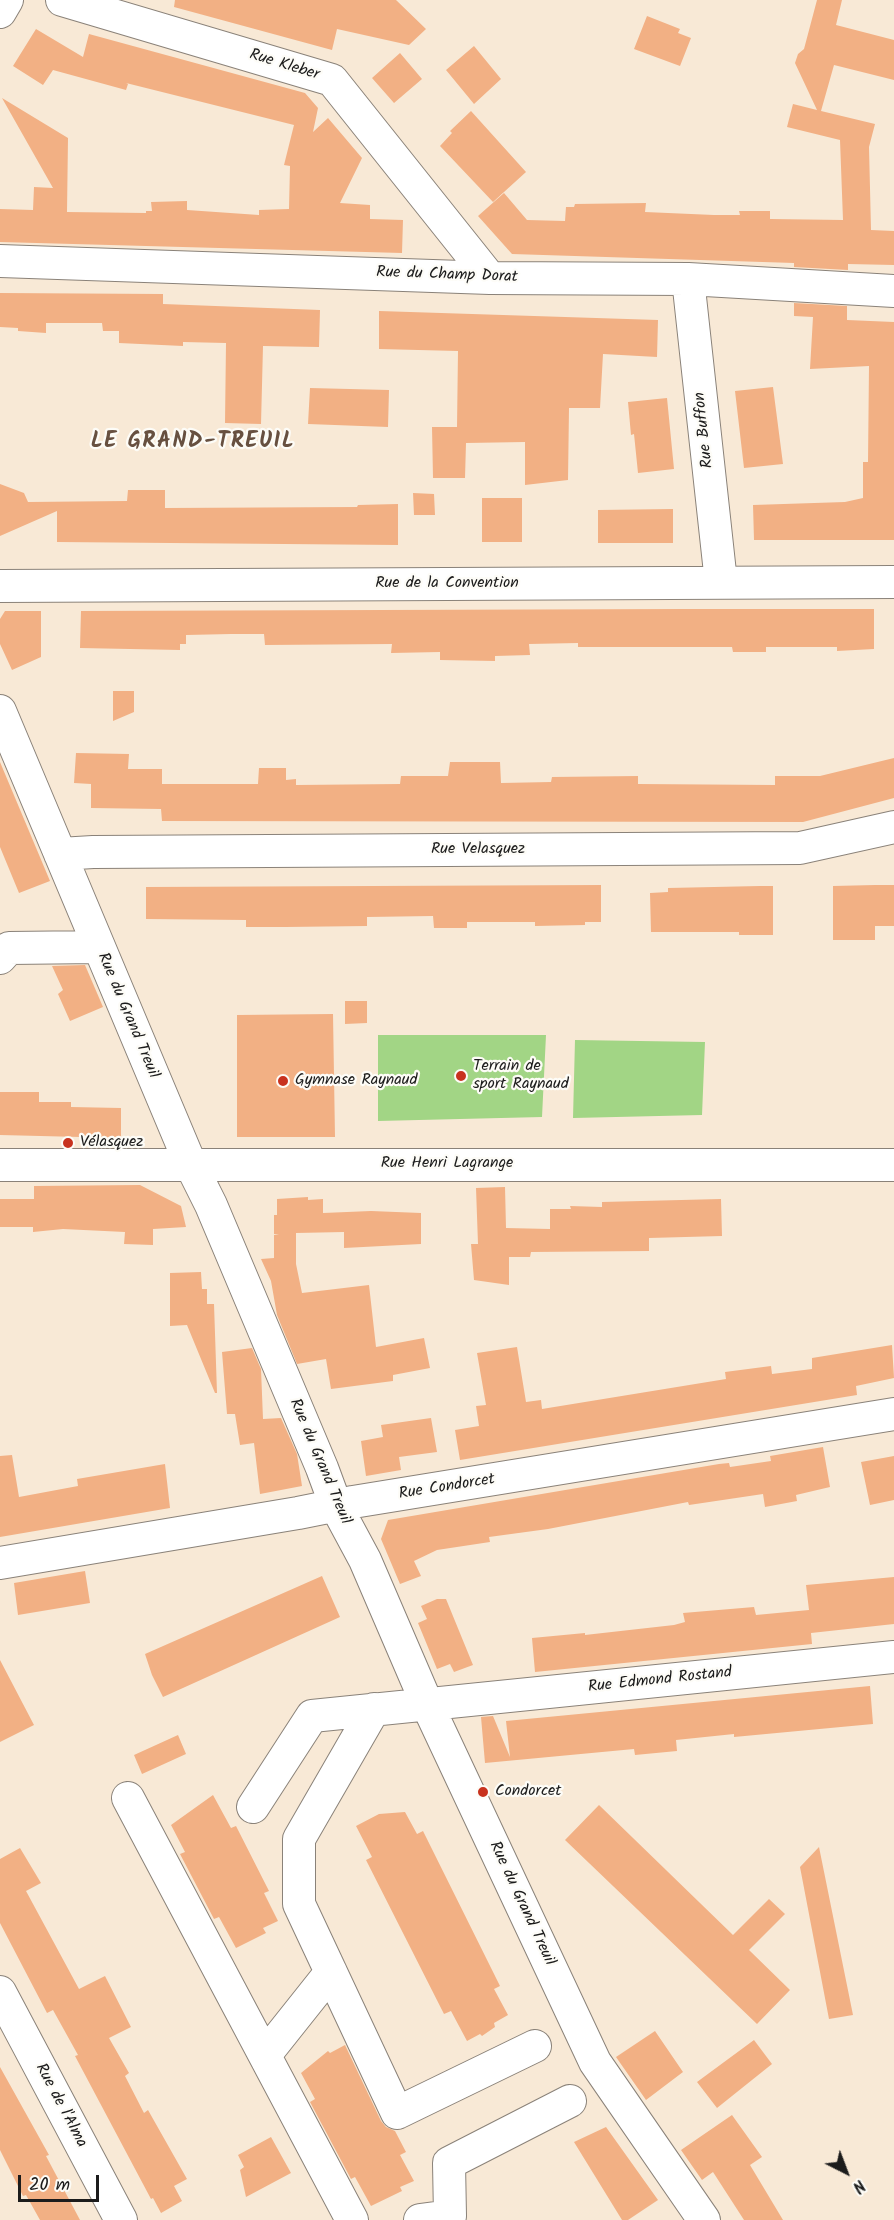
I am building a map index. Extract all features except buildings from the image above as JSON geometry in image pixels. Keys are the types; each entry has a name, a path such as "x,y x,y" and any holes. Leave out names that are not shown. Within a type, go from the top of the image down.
{"street":[{"path":"0,12 7,0"},
{"name":"Rue Kleber","path":"62,0 332,80 490,278"},
{"name":"Rue du Champ Dorat","path":"0,261 490,278 688,279 894,291"},
{"name":"Rue Buffon","path":"688,279 721,582"},
{"name":"Rue de la Convention","path":"0,586 894,582"},
{"name":"Rue du Grand Treuil","path":"0,711 190,1163 211,1205 336,1506 364,1560 427,1704 595,2062 704,2220"},
{"name":"Rue Velasquez","path":"60,854 800,848 894,827"},
{"path":"0,958 9,948 98,947"},
{"name":"Rue Henri Lagrange","path":"0,1165 190,1163 894,1165"},
{"name":"Rue Condorcet","path":"0,1563 894,1414"},
{"name":"Rue Edmond Rostand","path":"253,1806 312,1716 894,1657"},
{"path":"374,1709 299,1839 298,1904 397,2113 535,2046"},
{"path":"128,1798 352,2220"},
{"path":"265,2055 331,1972"},
{"name":"Rue de l'Alma","path":"0,1992 121,2220"},
{"path":"420,2220 450,2216 449,2163 570,2101"}],"green space":[{"name":"Terrain de sport Raynaud","path":"378,1035 546,1035 542,1117 378,1121"},
{"path":"575,1040 705,1042 702,1115 573,1118"}],"place":[{"name":"Terrain de sport Raynaud","path":"461,1076"},
{"name":"Gymnase Raynaud","path":"283,1081"},
{"name":"Vélasquez","path":"68,1143"},
{"name":"Condorcet","path":"483,1792"}],"district":[{"name":"LE GRAND-TREUIL","path":"193,443"}]}
